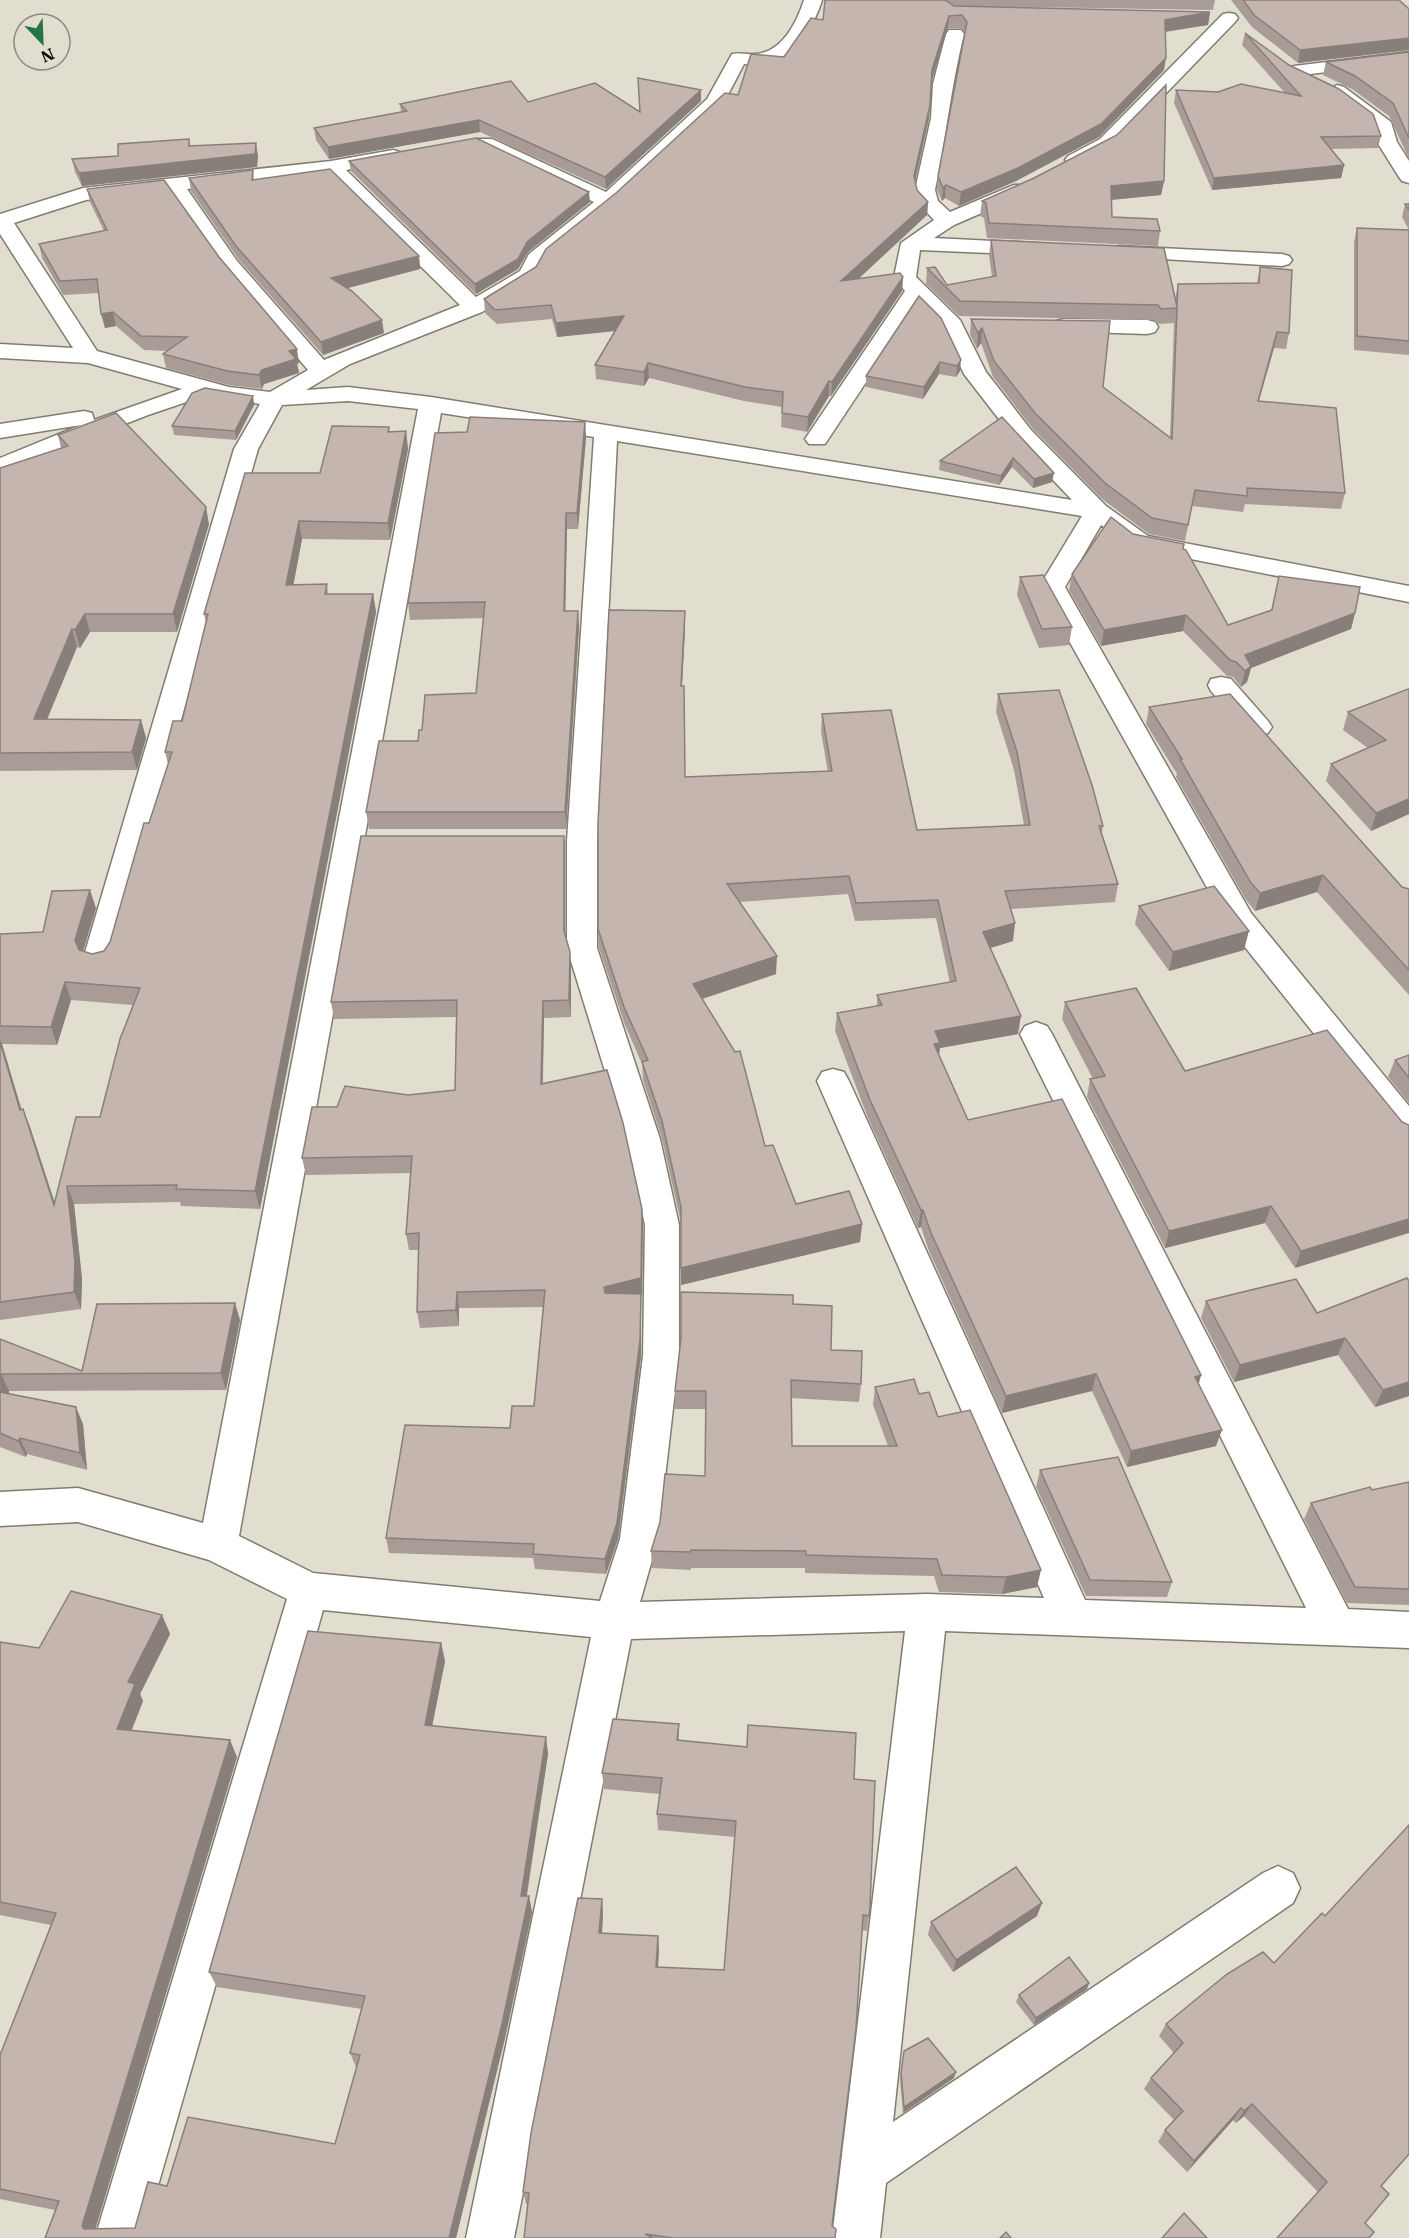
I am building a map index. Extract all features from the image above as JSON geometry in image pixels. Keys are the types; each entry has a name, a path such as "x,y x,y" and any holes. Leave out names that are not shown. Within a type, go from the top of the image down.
{"street":[{"path":"98,959 246,449 274,399 342,359 474,306 529,275 536,258 608,201 715,102 738,58 761,60 780,51 795,38 808,22 813,0"},
{"path":"1206,18 1231,17"},
{"path":"1055,171 1107,143 1231,17"},
{"path":"947,221 928,203 925,190 940,118 942,84 956,34"},
{"path":"1294,71 1409,57"},
{"path":"1275,58 1294,71 1344,95 1381,122 1387,142 1409,177"},
{"path":"468,142 479,140 608,201"},
{"path":"89,356 1,221 83,194 331,167 411,153"},
{"path":"331,167 474,306"},
{"path":"1034,182 947,221 911,243 905,277 916,291 952,325 975,374 1023,435 1097,511 1140,542 1409,594"},
{"path":"173,183 230,265 321,371"},
{"path":"911,243 1054,250"},
{"path":"1102,252 1282,260"},
{"path":"817,439 916,291"},
{"path":"952,325 975,325"},
{"path":"1043,326 1147,327"},
{"path":"0,351 89,356 204,389 274,399 348,394 431,404 1097,511"},
{"path":"0,361 44,362 109,370 178,398"},
{"path":"0,466 140,410 204,389"},
{"path":"218,1545 363,841 431,404"},
{"path":"0,431 140,410"},
{"path":"490,2238 614,1621 639,1539 661,1356 662,1225 643,1139 582,948 571,841 606,432"},
{"path":"1097,511 1052,587 1240,920 1409,1129"},
{"path":"1221,685 1276,747"},
{"path":"1036,1034 1337,1628"},
{"path":"833,1082 1072,1616"},
{"path":"0,1509 78,1505 218,1545 309,1591 614,1621 927,1612 1409,1630"},
{"path":"119,2238 309,1591"},
{"path":"856,2238 927,1612"},
{"path":"864,2170 1278,1888"}],"building":[{"path":"825,0 945,0 954,6 1210,12 1165,20 1166,58 1101,124 1018,168 961,192 946,185 943,188 938,176 967,22 962,15 949,16 932,70 930,105 914,176 917,190 928,202 841,281 900,273 903,277 832,382 829,381 808,417 782,413 783,392 745,387 648,363 644,372 595,365 624,316 556,323 551,305 495,310 484,299 536,267 546,249 616,193 725,93 738,95 751,54 784,57 811,18 823,20"},
{"path":"1243,0 1399,0 1409,9 1409,38 1300,50 1254,15"},
{"path":"1245,33 1289,65 1339,89 1373,114 1381,136 1321,137 1344,165 1214,178 1176,90 1218,92 1241,84 1301,96"},
{"path":"1409,52 1409,138 1393,103 1355,76 1326,62"},
{"path":"638,78 701,90 605,177 479,120 328,147 314,128 407,111 400,104 511,81 528,102 595,83 640,112"},
{"path":"1166,85 1164,181 1111,186 1112,217 1157,219 1160,231 989,223 986,203 982,201 1034,178 1117,135"},
{"path":"476,138 589,192 527,242 518,259 475,284 349,161"},
{"path":"189,139 189,146 256,143 255,154 79,173 72,159 118,156 118,144"},
{"path":"330,169 419,256 331,278 352,291 382,320 321,342 236,246 189,178 253,170 252,180"},
{"path":"164,180 219,257 297,349 289,351 296,359 262,370 259,375 227,371 163,354 187,337 141,336 113,312 101,314 97,279 60,281 39,244 107,230 87,189"},
{"path":"1357,228 1409,230 1409,341 1357,336"},
{"path":"991,240 1164,248 1177,307 1178,284 1259,283 1260,267 1292,270 1289,333 1277,332 1258,401 1336,408 1345,493 1247,488 1247,496 1195,490 1188,525 1152,518 1105,483 1035,413 994,361 982,328 978,333 971,319 1110,321 1103,387 1172,439 1177,308 1161,309 1158,305 960,301 927,268 935,267 947,285 996,276"},
{"path":"919,296 941,318 961,360 957,366 940,362 924,387 866,376"},
{"path":"205,388 253,396 235,431 172,426 192,393"},
{"path":"116,413 206,507 173,614 85,614 75,630 72,629 34,719 141,720 132,752 0,753 0,468 68,446 58,435"},
{"path":"470,417 585,422 577,513 566,513 564,611 578,611 565,812 366,812 379,741 418,741 419,730 422,730 425,695 476,693 485,602 408,603 435,433 467,432"},
{"path":"1002,417 1054,473 1034,479 1013,458 1001,476 940,461"},
{"path":"332,426 389,427 388,432 406,431 388,523 299,521 286,585 327,584 325,594 373,594 255,1191 176,1189 177,1185 67,1186 75,1262 74,1292 0,1302 0,1042 20,1110 23,1109 54,1205 76,1117 100,1117 120,1039 140,988 65,982 51,1027 0,1026 0,934 43,932 52,891 90,890 75,940 79,950 92,954 104,951 110,942 144,823 149,823 172,752 165,752 173,721 182,721 208,614 204,614 245,473 320,473"},
{"path":"1111,517 1133,534 1184,544 1183,549 1186,550 1228,625 1272,610 1279,576 1360,587 1355,613 1245,655 1251,666 1245,671 1236,662 1230,660 1186,615 1104,630 1072,574"},
{"path":"1043,575 1072,627 1042,629 1020,577"},
{"path":"609,610 685,611 681,686 684,686 685,777 832,771 822,714 891,710 917,830 1030,825 1017,752 998,694 1059,690 1092,785 1103,826 1099,826 1118,884 1005,891 1015,923 983,932 1021,1016 935,1031 940,1043 934,1044 968,1120 1062,1099 1201,1375 1195,1377 1222,1430 1131,1451 1096,1374 1006,1396 931,1233 923,1210 921,1210 870,1100 837,1013 882,1005 877,995 956,981 938,900 856,903 849,876 727,884 777,956 693,984 735,1052 740,1051 765,1146 773,1145 796,1204 849,1191 862,1224 681,1268 681,1207 662,1121 642,1062 648,1060 624,1007 598,929 598,823"},
{"path":"1408,689 1409,799 1376,813 1331,764 1386,740 1348,712"},
{"path":"1230,694 1402,887 1409,889 1409,970 1323,875 1260,893 1251,883 1180,759 1182,759 1149,707"},
{"path":"361,836 564,836 564,931 570,952 569,1000 543,1001 541,1084 607,1070 623,1123 642,1209 641,1278 604,1287 605,1293 641,1294 640,1340 617,1523 605,1559 533,1554 534,1544 386,1538 405,1425 510,1428 512,1406 534,1406 545,1290 457,1292 456,1310 417,1312 419,1233 406,1234 412,1156 302,1158 312,1107 337,1107 345,1086 408,1095 455,1090 457,1000 331,1002"},
{"path":"1214,886 1249,931 1173,952 1139,906"},
{"path":"1136,988 1185,1071 1327,1030 1402,1122 1409,1125 1409,1219 1301,1251 1271,1206 1169,1231 1090,1079 1105,1076 1065,1002"},
{"path":"1409,1055 1409,1078 1395,1060"},
{"path":"1407,1278 1409,1281 1409,1382 1383,1390 1345,1338 1240,1365 1206,1301 1296,1279 1317,1313"},
{"path":"681,1292 793,1295 793,1304 832,1306 831,1350 862,1351 861,1384 791,1380 792,1446 897,1446 875,1387 914,1379 919,1394 929,1392 938,1417 970,1410 1041,1570 1006,1577 942,1575 937,1559 806,1555 806,1551 651,1551 660,1522 665,1474 705,1476 706,1391 675,1391 681,1338"},
{"path":"235,1303 221,1373 1,1374 0,1386 0,1339 82,1371 97,1304"},
{"path":"0,1392 76,1407 80,1453 20,1438 18,1441 0,1433"},
{"path":"1118,1457 1172,1582 1090,1580 1040,1470"},
{"path":"1409,1482 1409,1589 1355,1587 1311,1503 1370,1487 1372,1490"},
{"path":"71,1591 162,1615 128,1682 135,1684 117,1729 230,1740 82,2226 84,2229 135,2228 148,2182 167,2186 188,2117 335,2144 360,2055 350,2053 365,1996 209,1972 308,1631 441,1643 425,1725 546,1737 521,1896 529,1896 502,2024 449,2238 45,2238 59,2201 0,2189 0,2055 56,1913 0,1902 0,1642 39,1648"},
{"path":"613,1719 679,1724 677,1740 747,1747 748,1725 856,1733 854,1779 875,1781 870,1907 869,1916 863,1915 856,2029 832,2226 836,2229 835,2238 673,2238 645,2234 653,2238 524,2238 529,2193 523,2192 531,2133 578,1898 602,1899 599,1933 658,1936 656,1967 724,1970 736,1821 657,1814 662,1778 602,1773"},
{"path":"1409,1825 1409,2154 1381,2186 1389,2194 1365,2223 1374,2232 1369,2238 1277,2238 1327,2182 1252,2104 1244,2111 1241,2108 1194,2161 1165,2130 1183,2111 1151,2078 1183,2043 1166,2024 1227,1974 1263,1952 1274,1963 1322,1913 1325,1916"},
{"path":"1016,1867 1042,1903 956,1960 931,1922"},
{"path":"1069,1957 1089,1983 1036,2018 1019,1995"},
{"path":"928,2038 956,2072 904,2107 901,2073 904,2051"},
{"path":"1184,2213 1207,2238 1162,2238"},
{"path":"1006,2232 1011,2238 1000,2238"}]}
